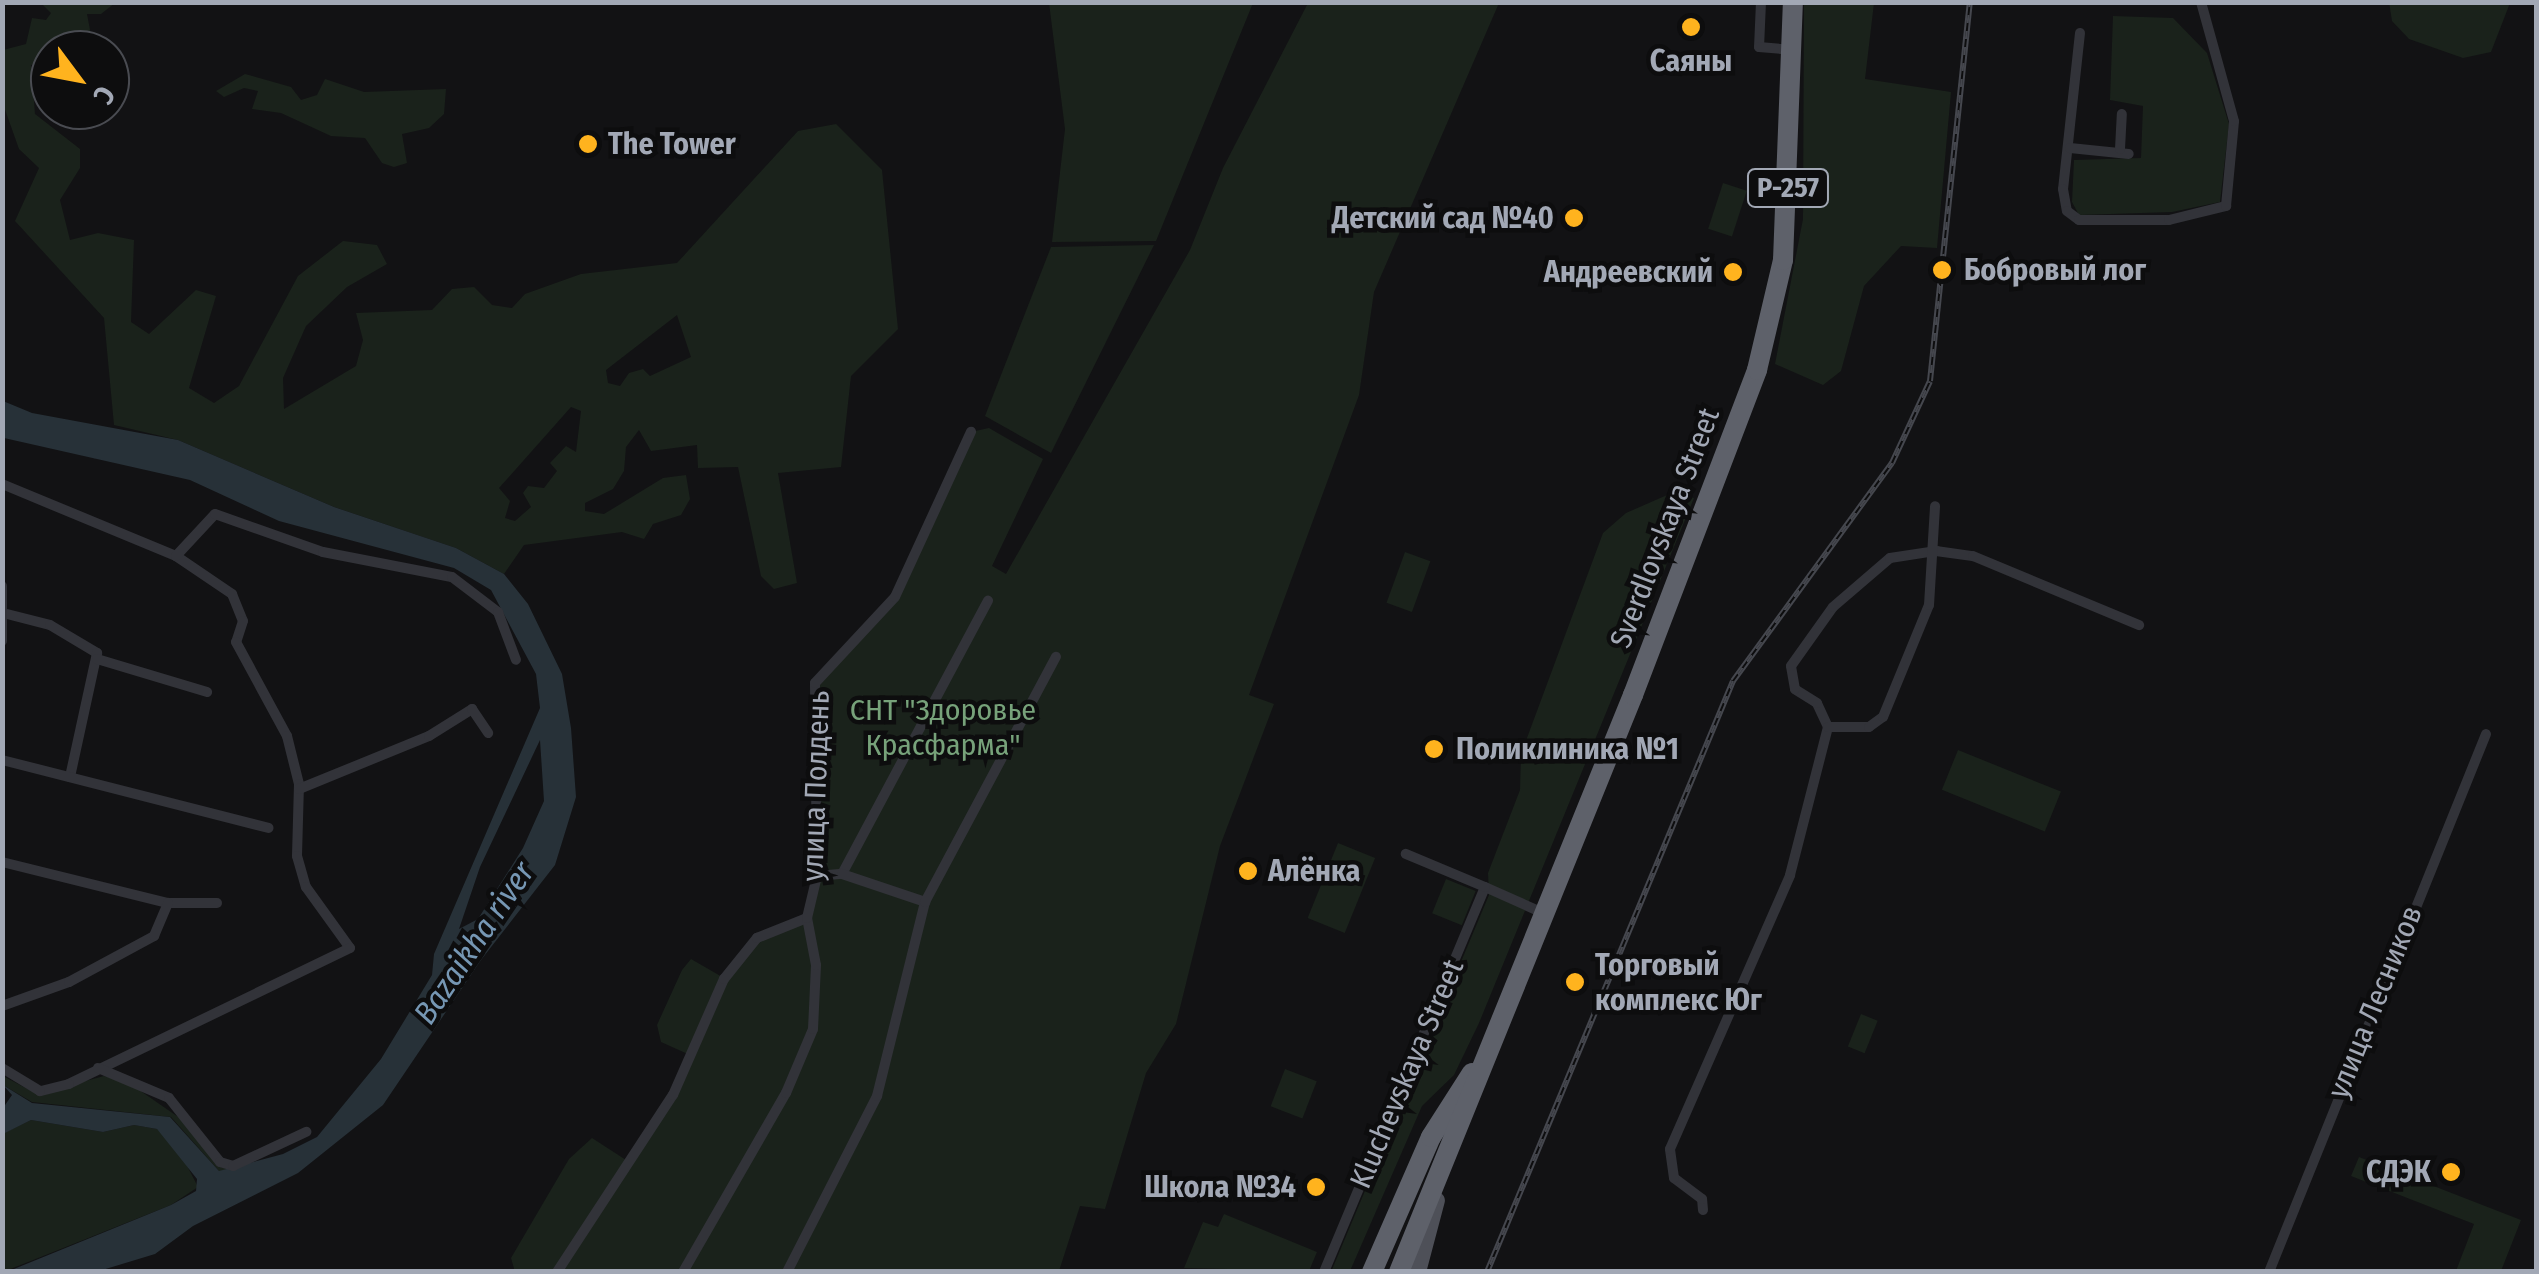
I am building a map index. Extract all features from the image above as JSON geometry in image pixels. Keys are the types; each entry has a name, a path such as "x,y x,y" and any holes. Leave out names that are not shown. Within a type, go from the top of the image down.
{"highway":[{"name":"Sverdlovskaya Street","path":"1398,1272 1448,1155 1762,353 1783,260 1793,2"},
{"name":"Sverdlovskaya Street","path":"1372,1272 1432,1137 1486,1050"}],"main road":[{"path":"1417,1272 1448,1155"}],"street":[{"path":"1761,2 1760,47 1792,50"},
{"path":"2080,33 2063,189 2067,211 2078,220 2169,220 2230,201 2234,121 2201,2"},
{"path":"2070,148 2124,152 2122,114"},
{"name":"улица Полдень","path":"683,1272 786,1093 813,1029 816,965 807,918 817,876 816,683 895,597 970,432"},
{"path":"2,484 176,556 232,594 243,621 236,642 287,736 300,789 297,856 306,886 350,948 40,1091 2,1068"},
{"path":"1828,728 1869,727 1884,717 1930,605 1936,551 1935,506"},
{"path":"176,556 215,514 324,552 452,577 498,612 516,660"},
{"path":"1703,1210 1702,1199 1674,1178 1670,1150 1790,876 1828,728 1817,703 1796,689 1790,666 1864,578 1890,558 1936,551 2014,568 2140,625"},
{"path":"2,586 7,614 2,641"},
{"path":"842,874 988,600"},
{"path":"7,614 89,644 97,659 70,777"},
{"path":"788,1272 877,1096 925,902 1056,657"},
{"path":"97,659 207,692"},
{"path":"300,789 429,736 472,710 488,733"},
{"name":"улица Лесников","path":"2269,1272 2486,734"},
{"path":"2,760 268,828"},
{"path":"1406,854 1543,913"},
{"path":"2,862 168,903 217,903"},
{"path":"817,876 842,874 925,902"},
{"name":"Kluchevskaya Street","path":"1324,1272 1480,885"},
{"path":"2,1006 69,982 154,936 168,903"},
{"path":"557,1272 673,1094 724,979 757,938 807,918"},
{"path":"96,1068 169,1098 220,1162 233,1166 306,1132"}],"green space":[{"path":"2389,2 2510,3 2491,52 2463,58 2409,39 2392,21"},
{"path":"41,3 115,3 101,14 87,14 90,30 30,30 30,130 56,130 80,149 80,168 60,200 70,240 98,233 134,240 131,322 149,334 196,290 216,296 189,388 214,403 239,386 298,276 343,241 377,245 387,264 347,287 306,326 283,378 284,409 356,366 363,340 356,313 432,310 452,289 474,287 492,305 512,308 525,294 581,274 677,263 798,131 836,124 882,170 898,329 851,376 841,467 778,473 797,583 774,589 761,576 738,467 698,468 697,445 651,451 639,430 626,447 624,471 613,489 585,503 585,511 604,514 663,478 686,475 690,499 681,515 653,524 644,539 622,532 524,545 504,574 456,548 334,507 178,440 114,425 104,318 15,221 39,168 19,149 3,104 3,50 26,44 32,18 46,20 51,13","holes":["677,315 691,357 650,376 643,369 629,373 620,386 608,383 606,370","571,407 581,411 576,452 566,446 550,463 557,471 544,488 528,486 523,493 531,507 515,521 505,518 510,501 499,488"]},
{"path":"1049,3 1253,3 1156,241 1052,242 1065,129"},
{"name":"СНТ \"Здоровье Красфарма\"","path":"1308,3 1499,3 1374,292 1359,395 1249,695 1274,704 1220,846 1176,1024 1146,1073 1105,1209 1080,1206 1059,1271 515,1272 511,1258 569,1159 592,1138 626,1160 673,1095 690,1055 661,1042 657,1025 691,959 724,978 757,938 807,918 817,876 815,683 895,597 971,432 989,428 1043,459 992,566 1006,574 1190,250 1223,168"},
{"path":"1804,3 1874,3 1865,79 1951,92 1937,248 1901,246 1864,286 1841,371 1823,385 1775,364 1803,219"},
{"path":"2113,16 2173,18 2207,53 2229,124 2220,202 2172,212 2079,215 2072,202 2074,160 2141,158 2143,106 2110,100"},
{"path":"245,74 291,87 301,100 317,95 325,79 364,92 446,89 444,114 429,128 402,134 407,163 394,167 382,163 365,138 331,136 281,113 252,109 258,91 244,88 224,97 216,91"},
{"path":"1723,183 1747,191 1732,236 1708,229"},
{"path":"1154,245 1051,453 985,416 1051,247"},
{"path":"1674,492 1694,498 1479,1023 1454,1075 1422,1106 1350,1271 1331,1272 1489,895 1488,873 1520,790 1521,754 1603,533 1626,513"},
{"path":"1405,552 1430,561 1412,612 1387,603"},
{"path":"1958,750 2061,792 2045,831 1942,790"},
{"path":"1338,843 1375,858 1345,933 1308,918"},
{"path":"1446,879 1476,891 1462,925 1432,913"},
{"path":"1861,1014 1878,1021 1865,1053 1848,1046"},
{"path":"1285,1069 1317,1081 1302,1119 1271,1106"},
{"path":"3,1076 37,1094 104,1076 129,1083 184,1121 221,1167 235,1171 219,1171 171,1117 32,1102 3,1085"},
{"path":"31,1120 103,1132 134,1125 157,1129 179,1150 198,1187 171,1205 3,1272 2,1134"},
{"path":"2359,1157 2521,1220 2501,1271 2456,1271 2474,1224 2351,1176"},
{"path":"1224,1214 1317,1252 1309,1271 1184,1268 1203,1222 1218,1227"}],"water":[{"name":"Bazaikha river","path":"3,401 32,413 178,440 334,507 456,548 504,574 528,604 562,674 571,728 576,797 555,865 481,960 383,1105 298,1173 193,1226 155,1254 99,1271 9,1271 171,1205 196,1191 197,1179 157,1129 134,1125 103,1132 31,1120 3,1134 3,1108 12,1095 3,1085 32,1103 170,1117 219,1171 283,1154 317,1137 381,1059 432,975 434,954 540,708 536,674 491,590 454,568 279,521 190,480 4,438","holes":["540,740 544,801 523,848 478,919 459,929 480,867"]}],"railway":[{"path":"1487,1272 1733,681 1892,463 1930,381 1970,2"}],"place":[{"name":"Саяны","path":"1691,27"},
{"name":"The Tower","path":"588,144"},
{"name":"Детский сад №40","path":"1574,218"},
{"name":"Бобровый лог","path":"1942,270"},
{"name":"Андреевский","path":"1733,272"},
{"name":"Поликлиника №1","path":"1434,749"},
{"name":"Алёнка","path":"1248,871"},
{"name":"Торговый комплекс Юг","path":"1575,982"},
{"name":"СДЭК","path":"2451,1172"},
{"name":"Школа №34","path":"1316,1187"}]}
